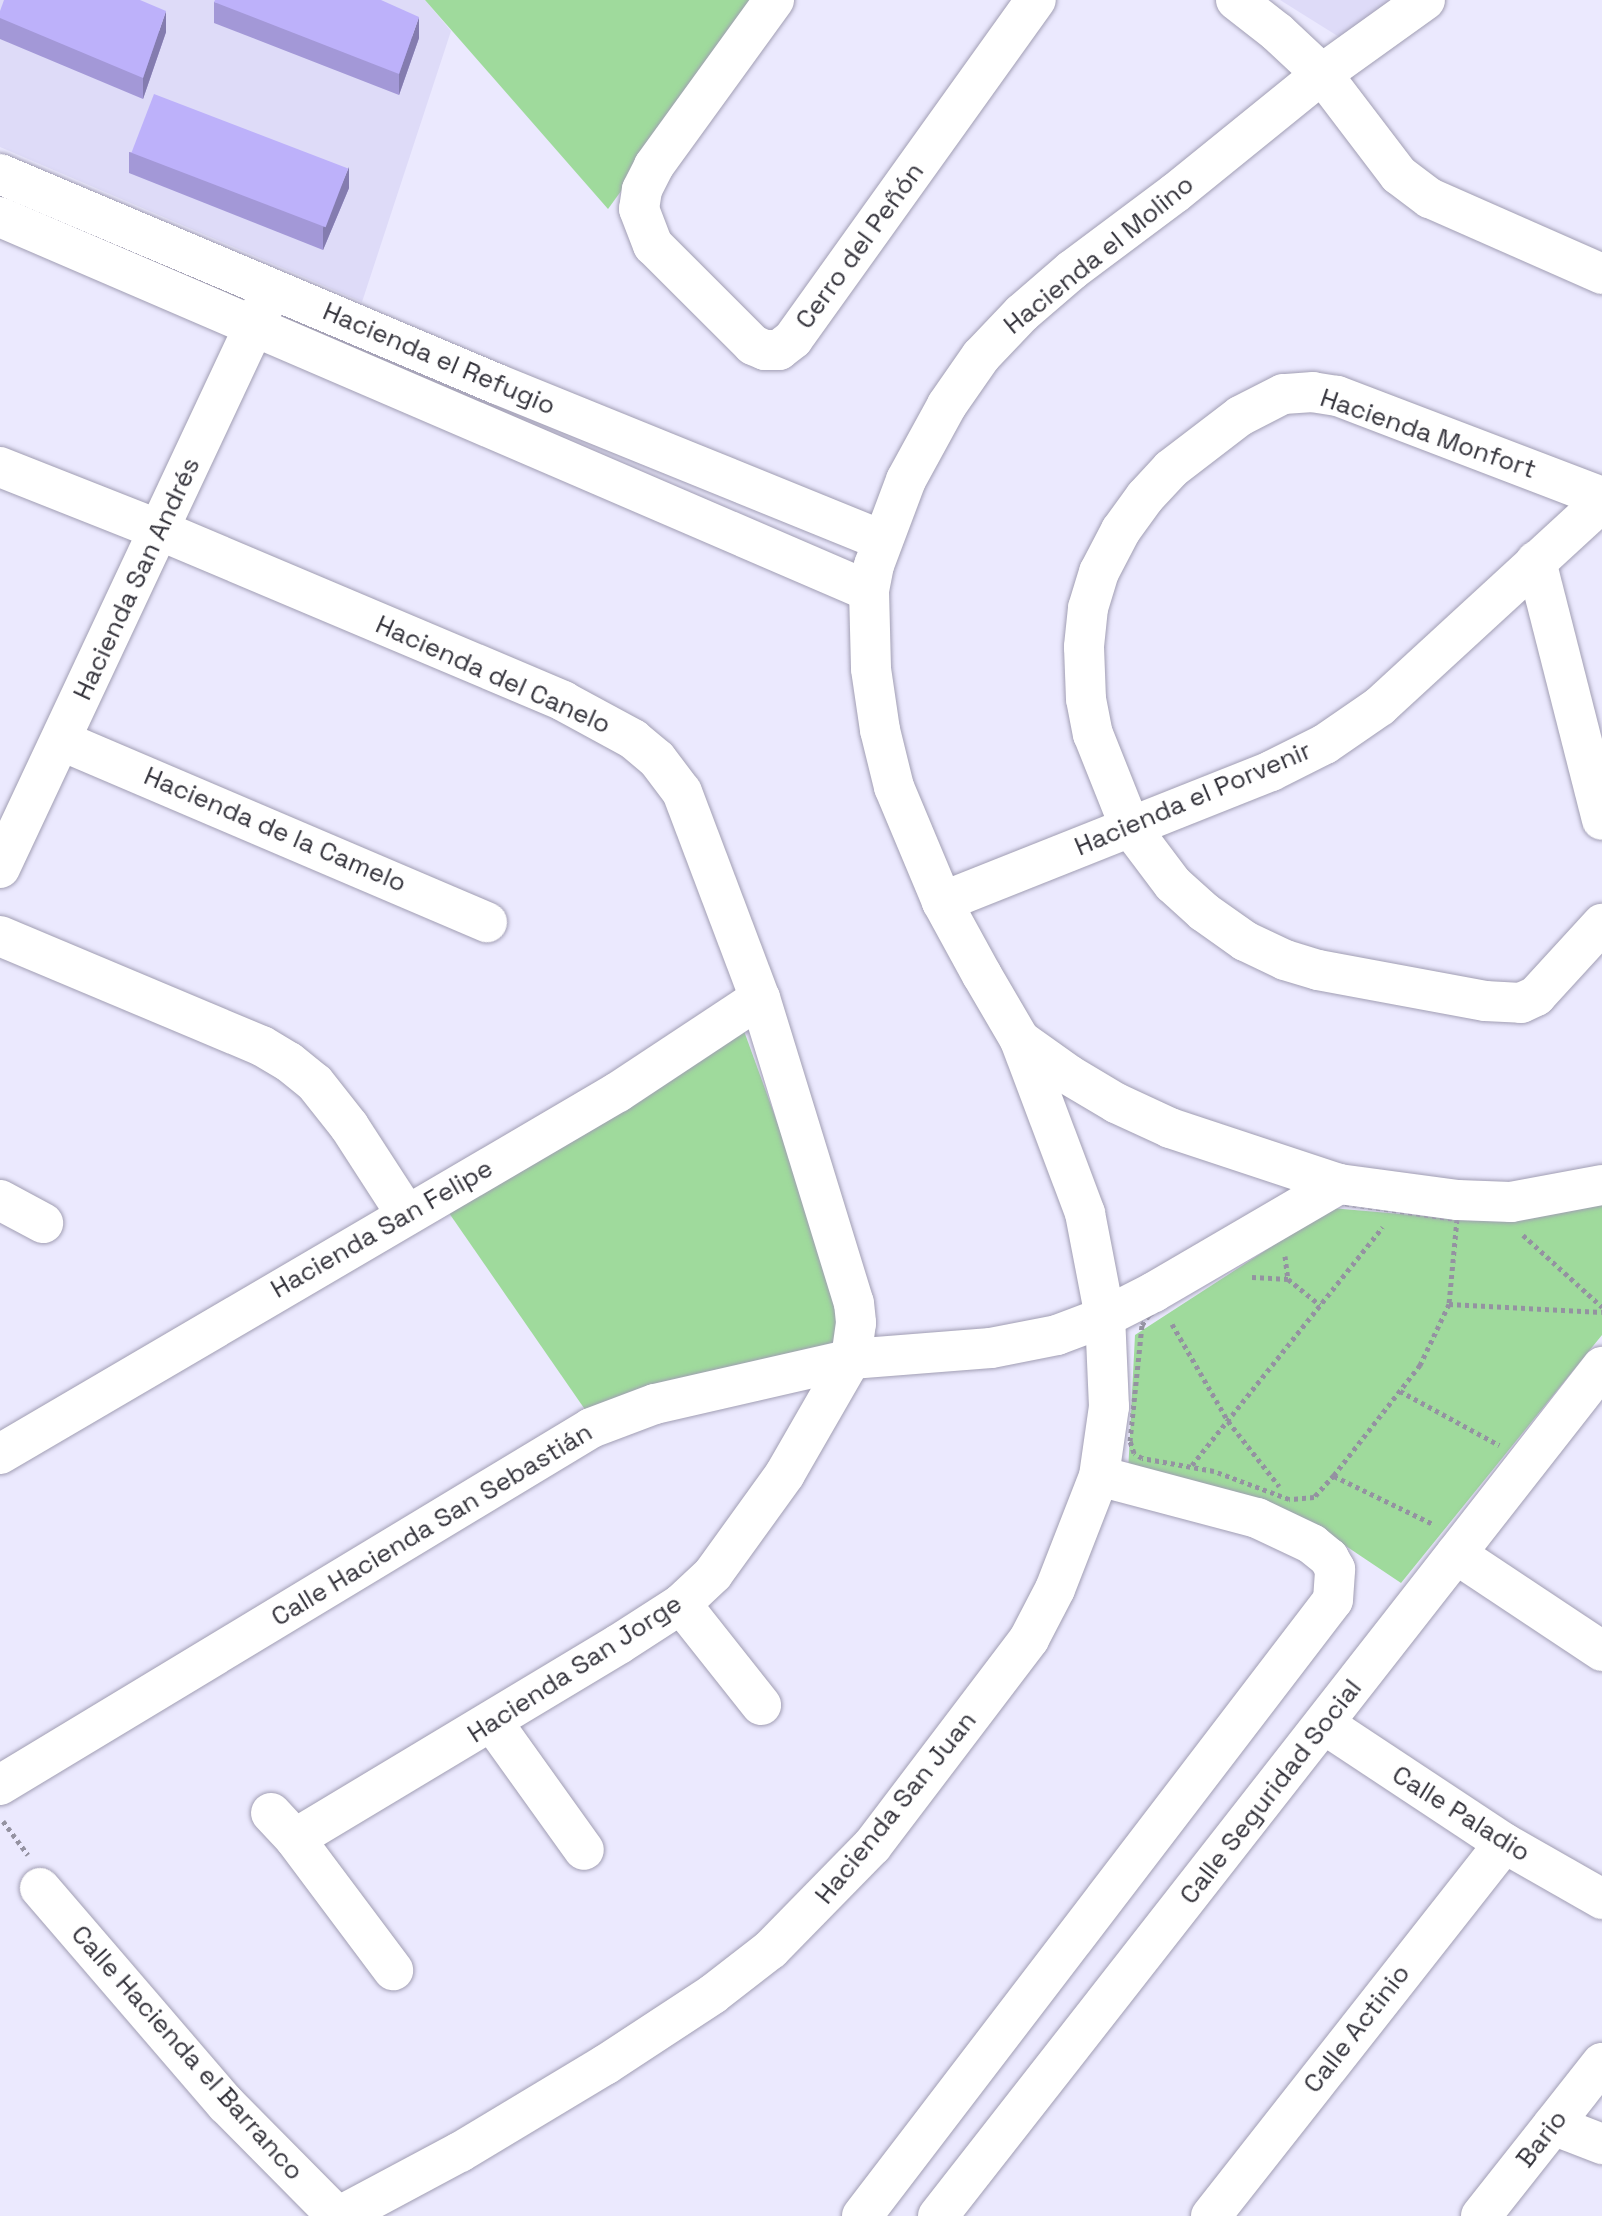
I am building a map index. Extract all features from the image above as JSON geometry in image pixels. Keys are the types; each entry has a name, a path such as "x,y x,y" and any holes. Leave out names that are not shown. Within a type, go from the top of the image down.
{"street":[{"name":"Cerro del Peñón","path":"774,0 654,166 642,190 639,209 653,245 753,345 765,350 779,350 793,339 1036,0"},
{"path":"1236,0 1277,32 1322,74 1399,175 1430,198 1602,274"},
{"name":"Hacienda el Molino","path":"1425,0 1322,74 1175,193 1072,270 1022,313 981,356 947,405 906,480 881,540 869,591 871,669 880,730 894,787 942,902 1020,1040 1116,1103 1170,1128 1339,1184 1404,1202 1511,1202 1602,1185"},
{"name":"Hacienda el Refugio","path":"0,174 881,540"},
{"name":"Hacienda el Refugio","path":"0,217 869,591"},
{"name":"Hacienda San Andrés","path":"0,868 272,289"},
{"name":"Hacienda Monfort","path":"1602,499 1337,396 1313,392 1283,394 1240,416 1171,469 1121,530 1099,572 1088,608 1086,699 1098,748 1130,827 1173,884 1204,912 1245,941 1285,960 1318,970 1485,1001 1521,1003 1536,996 1602,924"},
{"name":"Hacienda del Canelo","path":"0,467 159,530 563,701 633,739 657,759 682,792 760,998 854,1303 856,1323 851,1359"},
{"name":"Hacienda el Porvenir","path":"942,902 1271,771 1355,726 1602,499"},
{"path":"1536,561 1602,820"},
{"name":"Hacienda de la Camelo","path":"62,741 487,922"},
{"path":"0,936 262,1046 289,1062 315,1083 349,1126 406,1214"},
{"name":"Hacienda San Felipe","path":"0,1454 618,1092 760,998"},
{"name":"Hacienda San Juan","path":"338,2216 460,2152 605,2065 713,1994 771,1949 814,1909 881,1836 1029,1639 1055,1589 1099,1476 1109,1407 1105,1317 1085,1213 1020,1040"},
{"name":"Calle Hacienda San Sebastián","path":"0,1785 591,1428 655,1404 851,1359 991,1348 1057,1335 1105,1317 1339,1184"},
{"path":"0,1200 43,1223"},
{"name":"Hacienda San Jorge","path":"393,1970 283,1826 493,1723 681,1604 713,1574 739,1542 785,1474 851,1359"},
{"name":"Calle Seguridad Social","path":"938,2216 1461,1547 1596,1386"},
{"path":"862,2216 1333,1600 1335,1569 1329,1558 1312,1544 1289,1516 1257,1518 1099,1476"},
{"path":"1461,1547 1602,1651"},
{"path":"681,1604 761,1705"},
{"path":"493,1723 584,1850"},
{"name":"Calle Paladio","path":"1324,1724 1504,1843 1602,1899"},
{"name":"Calle Actinio","path":"1211,2216 1504,1843"},
{"name":"Calle Hacienda el Barranco","path":"40,1888 226,2104 338,2216"},
{"name":"Bario","path":"1481,2216 1602,2063"},
{"path":"1553,2125 1602,2144"}],"path":[{"path":"1289,1516 1191,1466 1142,1458 1134,1453 1130,1441 1142,1325 1162,1305 1322,1206 1337,1202 1404,1202 1457,1219 1471,1219"},
{"path":"1191,1466 1404,1202"},
{"path":"1289,1516 1314,1497 1334,1475 1420,1365 1449,1304 1457,1219"},
{"path":"1512,1225 1602,1310"},
{"path":"1282,1231 1288,1279 1320,1305"},
{"path":"1449,1304 1602,1310"},
{"path":"1162,1305 1228,1421 1289,1516"},
{"path":"1400,1391 1477,1433"},
{"path":"1334,1475 1461,1547"},
{"path":"0,1817 40,1871 40,1888"}],"shaded area":[{"path":"0,0 425,0 451,31 362,302 0,147"},
{"path":"1280,0 1395,0 1344,40"}],"green space":[{"path":"425,0 760,0 608,209"},
{"path":"744,1031 854,1334 845,1363 586,1411 449,1213"},
{"path":"1602,1202 1602,1335 1401,1583 1319,1528 1128,1473 1135,1335 1331,1208 1482,1221"}],"building":[{"path":"4,0 140,0 166,11 143,78 0,18"},
{"path":"215,0 381,0 419,17 399,74"},
{"path":"154,94 348,169 326,227 131,153"}]}
